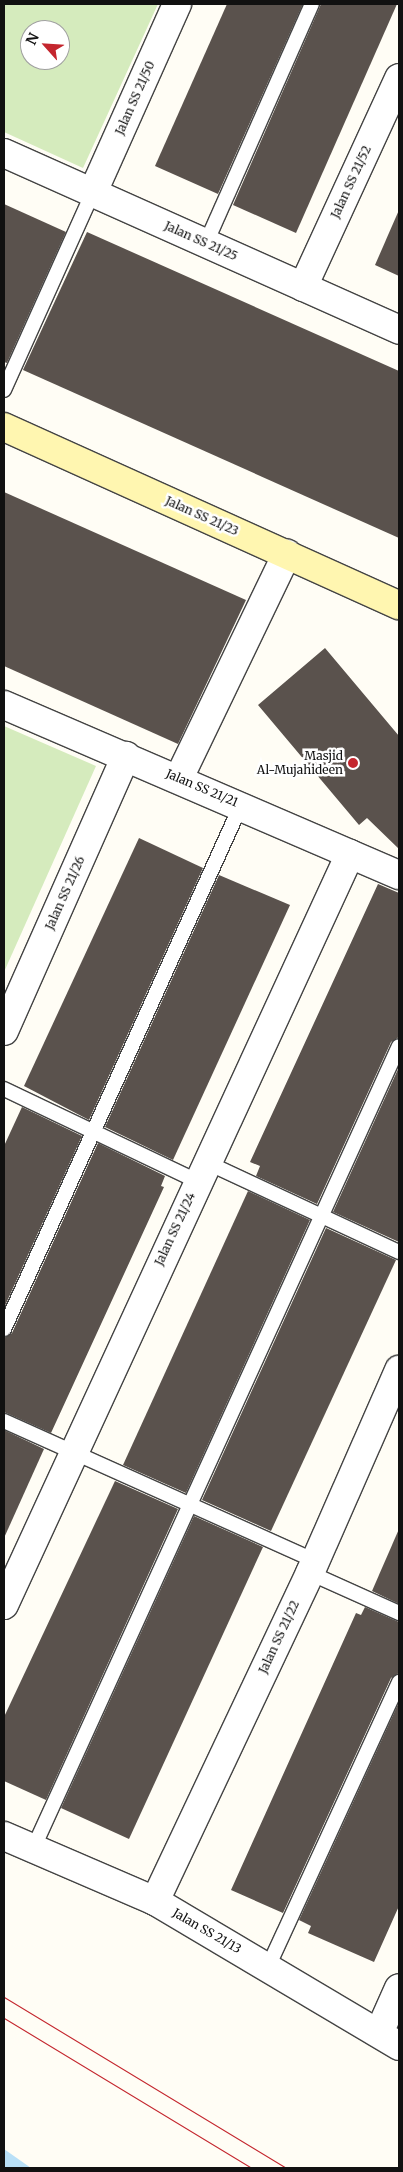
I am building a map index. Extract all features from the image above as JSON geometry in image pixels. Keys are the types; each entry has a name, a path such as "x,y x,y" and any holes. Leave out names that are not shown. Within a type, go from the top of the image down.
{"street":[{"name":"Jalan SS 21/50","path":"93,192 177,4"},
{"name":"Jalan SS 21/52","path":"303,287 399,78"},
{"name":"Jalan SS 21/25","path":"4,153 399,330"},
{"name":"Jalan SS 21/23","path":"4,427 399,605"},
{"path":"179,778 287,554"},
{"name":"Jalan SS 21/21","path":"4,705 241,804 350,854 399,874"},
{"name":"Jalan SS 21/26","path":"4,1031 126,756"},
{"name":"Jalan SS 21/24","path":"4,1605 201,1172 350,854"},
{"name":"Jalan SS 21/22","path":"155,1901 312,1567 399,1370"},
{"name":"Jalan SS 21/13","path":"4,1836 155,1901 389,2039"},
{"path":"389,2039 399,1988"}],"lane":[{"path":"206,243 312,4"},
{"path":"4,390 93,192"},
{"path":"4,1329 241,804"},
{"path":"34,1849 399,1046"},
{"path":"4,1089 94,1131 322,1216 399,1252"},
{"path":"4,1421 190,1505 399,1613"},
{"path":"268,1967 399,1682"}],"green space":[{"path":"4,4 158,4 83,168 4,132"},
{"path":"4,726 96,766 4,972"}],"water":[{"path":"4,2149 31,2168 4,2168"}],"building":[{"path":"227,4 303,4 218,194 155,166"},
{"path":"321,4 397,4 296,233 233,205"},
{"path":"4,204 66,232 7,363 4,362"},
{"path":"399,210 399,276 375,265"},
{"path":"87,232 399,371 399,538 23,370"},
{"path":"4,492 246,600 178,744 4,666"},
{"name":"Masjid Al-Mujahideen","path":"325,648 399,736 399,849 367,818 359,825 258,705"},
{"path":"139,838 203,868 89,1120 24,1086"},
{"path":"219,875 290,905 173,1160 105,1127"},
{"path":"378,884 399,893 399,1037 391,1042 317,1204 256,1176 260,1166 250,1162"},
{"path":"399,1067 399,1242 333,1212"},
{"path":"22,1107 82,1136 4,1308 4,1146"},
{"path":"98,1143 165,1176 161,1186 164,1187 51,1433 4,1412 4,1338 12,1333"},
{"path":"248,1191 310,1220 186,1493 123,1465"},
{"path":"326,1228 396,1260 271,1531 202,1500"},
{"path":"4,1430 44,1449 4,1538"},
{"path":"115,1481 178,1509 46,1800 4,1781 4,1717"},
{"path":"194,1516 263,1547 129,1839 61,1808"},
{"path":"399,1529 399,1604 372,1591"},
{"path":"365,1607 399,1622 399,1673 391,1678 283,1913 231,1890 356,1613 361,1615"},
{"path":"399,1702 399,1906 374,1962 308,1933 311,1926 299,1920"}],"tram line":[{"path":"4,1997 286,2168"},
{"path":"4,2018 252,2168"}],"place":[{"name":"Masjid Al-Mujahideen","path":"353,763"}]}
